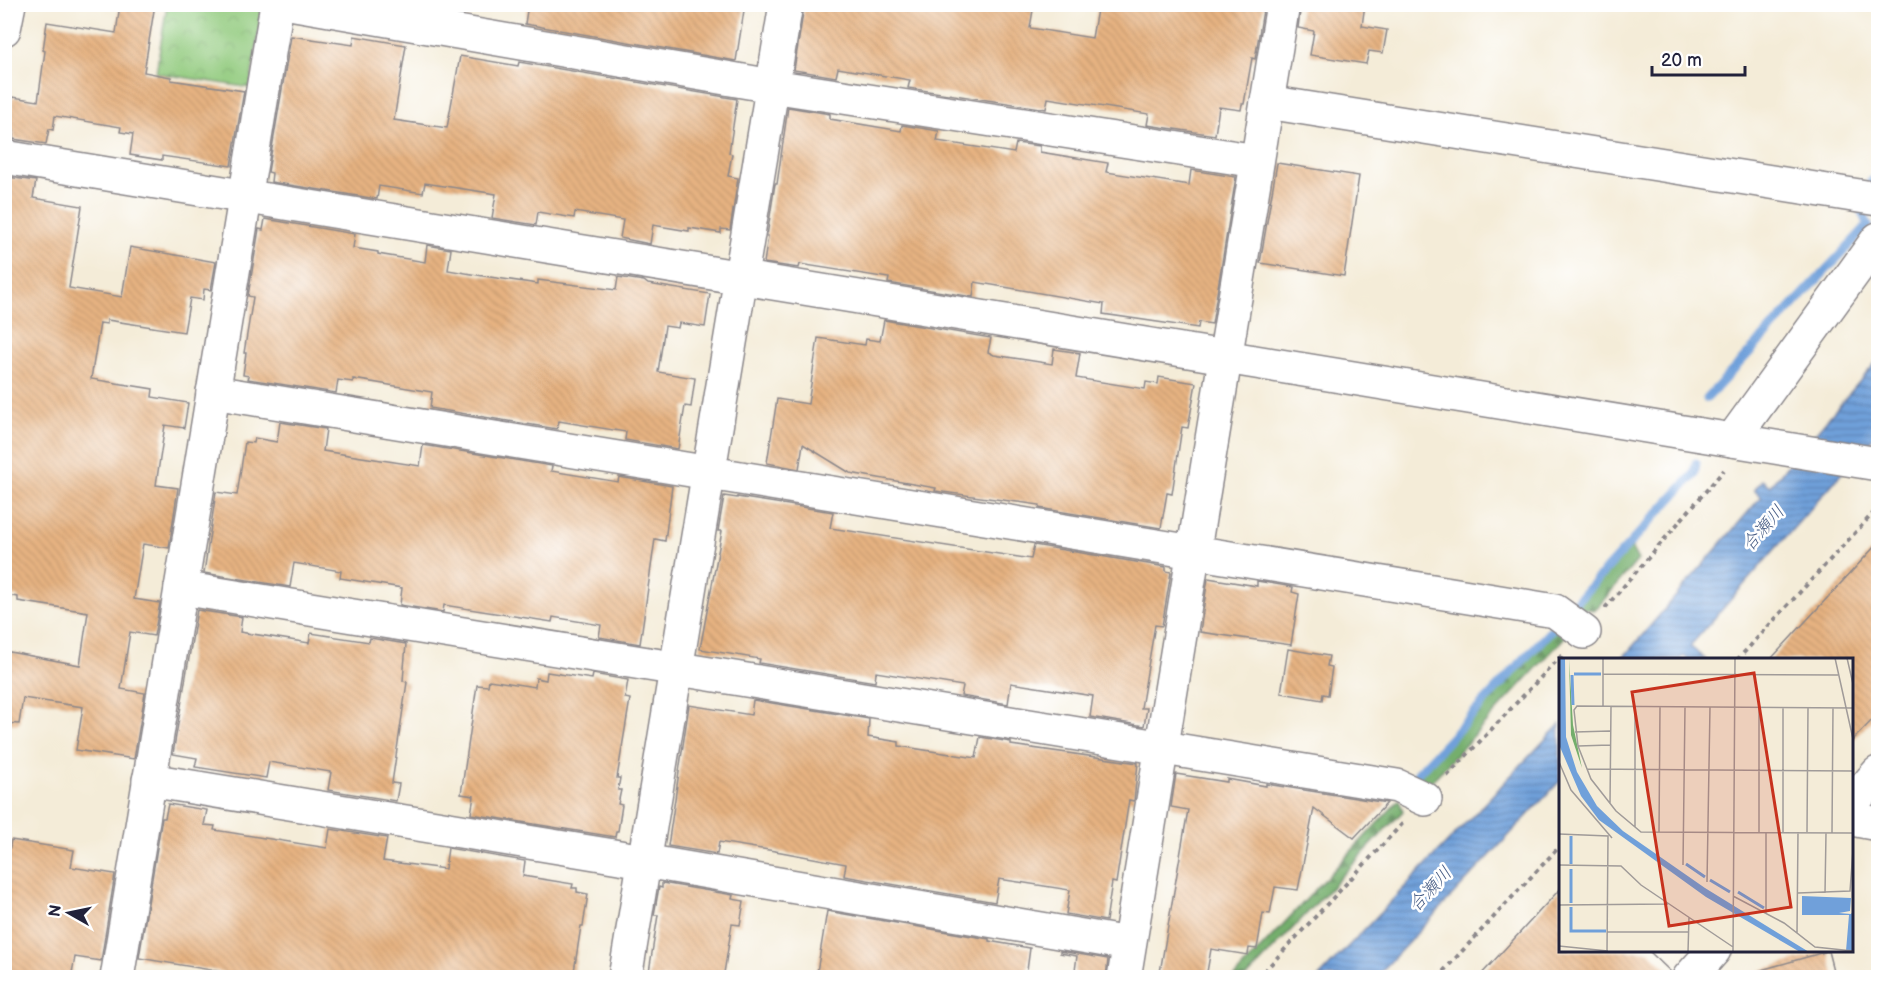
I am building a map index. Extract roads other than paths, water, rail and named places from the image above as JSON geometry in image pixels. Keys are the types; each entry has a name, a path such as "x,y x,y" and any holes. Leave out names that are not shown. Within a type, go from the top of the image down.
{"street":[{"path":"4,29 9,4"},
{"path":"117,978 277,4"},
{"path":"295,4 772,86 1257,161"},
{"path":"625,978 786,4"},
{"path":"1124,978 1283,4"},
{"path":"1267,102 1878,199"},
{"path":"4,157 1878,465"},
{"path":"1745,442 1878,239"},
{"path":"213,392 1555,611 1584,632"},
{"path":"181,588 1397,786 1425,799"},
{"path":"1853,800 1878,773"},
{"path":"149,780 644,861 1129,944"},
{"path":"1853,819 1878,824"},
{"path":"1689,978 1711,961"}],"water":[{"name":"合瀬川","path":"1878,360 1878,432 1690,646 1704,658 1684,656 1681,658 1623,658 1761,497 1754,490 1762,480 1770,486"},
{"name":"合瀬川","path":"1559,725 1559,782 1376,977 1319,977"}],"waterway":[{"path":"1871,181 1878,179"},
{"path":"1707,398 1868,225 1862,212"},
{"path":"1576,602 1694,474 1696,463"},
{"path":"1417,774 1554,627"}]}
